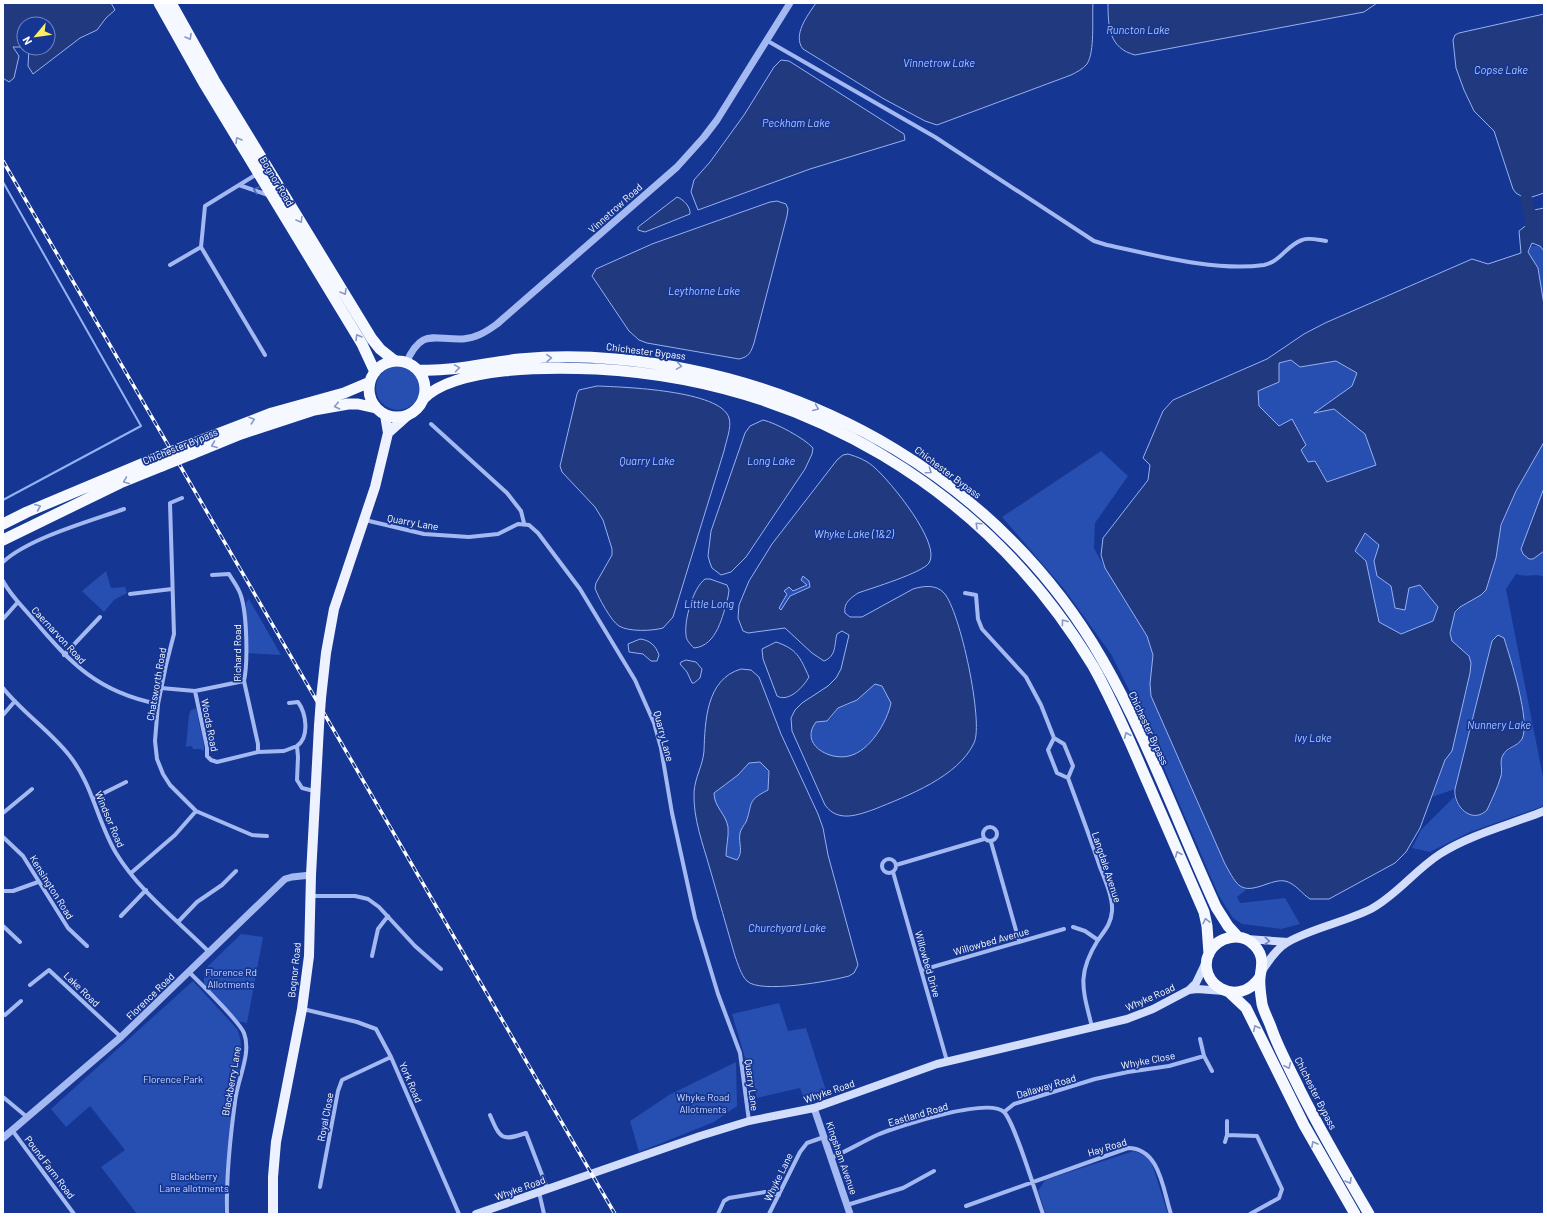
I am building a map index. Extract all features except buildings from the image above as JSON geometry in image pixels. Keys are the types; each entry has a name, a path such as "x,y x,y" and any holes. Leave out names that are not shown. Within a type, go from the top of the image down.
{"highway":[{"name":"Bognor Road","path":"159,3 205,85 263,170 372,339 380,349 395,361"},
{"name":"Bognor Road","path":"171,3 263,170 273,198 362,344 372,377"},
{"name":"Chichester Bypass","path":"418,370 437,371 521,359 566,357 611,358 684,367 754,385 826,412 881,440 934,474 982,512 1020,550 1043,575 1082,626 1101,657 1133,720 1216,906 1228,926 1242,938"},
{"path":"423,400 425,384 418,370 406,363 395,361 384,364 372,377 370,396 376,408 386,415 393,417 407,416 417,409 431,391 458,379 509,371 590,369 642,373 682,379 745,394 804,415 872,448 924,482 972,519 1012,558 1052,606 1094,668 1124,727 1204,912 1207,926 1207,968 1213,982 1228,992 1246,1008 1304,1125 1355,1214"},
{"name":"Chichester Bypass","path":"3,524 27,512 160,462 272,413 344,393 372,377"},
{"name":"Chichester Bypass","path":"191,449 314,410 348,404 358,404 376,408"},
{"name":"Chichester Bypass","path":"3,540 120,484 160,462"},
{"path":"1208,957 1214,946 1221,940 1229,937 1242,938 1254,945 1260,952 1263,961 1261,974 1248,990 1228,992"},
{"name":"Chichester Bypass","path":"1261,974 1262,1004 1275,1037 1321,1131 1369,1214"}],"main road":[{"path":"386,415 388,433"},
{"path":"388,433 407,416"},
{"name":"Bognor Road","path":"273,1214 273,1177 276,1142 302,1009 309,956 315,791 321,698 326,653 334,609 365,520 388,433"},
{"path":"1261,974 1274,954 1288,942 1380,904 1399,890 1423,866 1441,853 1463,842 1544,811"},
{"path":"1242,938 1288,942"},
{"name":"Whyke Road","path":"1189,990 1198,978 1208,957"},
{"name":"Whyke Road","path":"476,1214 547,1188 706,1134 749,1121 814,1108 892,1078 947,1061 1127,1019 1153,1009 1189,990 1197,989 1228,992"}],"street":[{"name":"Vinnetrow Road","path":"406,363 413,348 422,339 430,337 471,338 497,324 671,172 709,131 790,3"},
{"path":"766,40 935,137 1094,241 1107,245 1198,263 1238,266 1265,265 1302,239 1326,241"},
{"path":"263,170 205,206 201,247 265,355"},
{"path":"239,185 262,192 273,198"},
{"path":"170,265 201,247"},
{"path":"431,424 512,498 521,510 524,523"},
{"name":"Chatsworth Road","path":"182,498 170,503 174,634 158,704 155,740 157,760 170,785 196,811 252,835 268,836"},
{"path":"3,562 16,552 41,540 124,509"},
{"name":"Quarry Lane","path":"365,520 424,534 469,537 498,534 524,523 529,525 538,533 580,589 634,680 650,711 661,748 672,814 695,918 718,994 740,1053 749,1121"},
{"name":"Richard Road","path":"212,575 229,574 241,595 244,607 246,639 246,672 244,681 258,744 258,752"},
{"name":"Caernarvon Road","path":"3,581 18,602 64,655 81,670 118,693 136,700 158,704"},
{"path":"130,594 172,589"},
{"name":"Langdale Avenue","path":"965,593 976,595 978,619 982,629 1026,677 1041,705 1054,738 1064,744 1073,766 1068,778 1106,883 1112,909 1110,924 1098,940 1086,962 1082,974 1083,988 1092,1027"},
{"path":"3,619 18,602"},
{"path":"64,655 100,617"},
{"path":"161,688 195,691 244,681"},
{"name":"Windsor Road","path":"3,688 69,755 94,798 105,831 116,853 131,873 146,890 209,952"},
{"name":"Woods Road","path":"195,691 208,758 217,762 258,752"},
{"path":"3,715 15,701"},
{"path":"258,752 284,751 297,746 304,737 304,715 298,702 289,703"},
{"name":"Langdale Avenue","path":"1054,738 1048,750 1058,773 1068,778"},
{"path":"297,746 298,783 302,788 315,791"},
{"path":"94,798 126,782"},
{"path":"3,813 32,789"},
{"path":"131,873 175,835 196,811"},
{"path":"984,839 982,835 984,829 993,828 996,831 997,836 991,842"},
{"name":"Kensington Road","path":"3,837 23,856 68,928 87,946"},
{"path":"896,865 984,839 991,842"},
{"path":"991,842 1019,941"},
{"path":"888,858 894,860 896,865 893,872 889,873 883,871 881,866 882,862 888,858"},
{"path":"178,922 197,902 222,885 236,871"},
{"name":"Willowbed Drive","path":"893,872 947,1061"},
{"name":"Florence Road","path":"3,1138 121,1038 285,879 292,876 311,875"},
{"path":"3,891 13,891 38,882"},
{"path":"121,916 146,890"},
{"path":"311,896 356,896 368,899 388,916 415,946 441,969"},
{"path":"372,956 378,929 388,916"},
{"path":"3,926 20,942"},
{"path":"1073,927 1084,931 1098,940"},
{"name":"Willowbed Avenue","path":"922,970 1064,929"},
{"name":"Lake Road","path":"30,985 50,970 121,1038"},
{"name":"Blackberry Lane","path":"189,972 236,1023 243,1032 246,1041 246,1053 235,1099 228,1181 227,1214"},
{"path":"4,1016 21,1001"},
{"name":"York Road","path":"302,1009 374,1026 392,1057 459,1214"},
{"path":"1200,1039 1204,1056 1212,1071"},
{"name":"Whyke Close","path":"1095,1079 1169,1066 1204,1056"},
{"name":"Royal Close","path":"320,1187 338,1091 342,1080 392,1057"},
{"name":"Dallaway Road","path":"1004,1112 1014,1104 1095,1079"},
{"path":"3,1097 27,1117"},
{"name":"Eastland Road","path":"831,1158 878,1134 923,1119 951,1112 991,1107 1004,1112"},
{"name":"Kingsham Avenue","path":"814,1108 850,1214"},
{"path":"1004,1112 1010,1120 1043,1214"},
{"path":"490,1116 502,1138 508,1139 526,1133 547,1188"},
{"path":"1225,1142 1227,1135 1227,1121"},
{"name":"Pound Farm Road","path":"12,1130 74,1214"},
{"path":"1227,1135 1257,1136 1282,1189 1279,1198 1250,1214"},
{"name":"Whyke Lane","path":"769,1214 804,1146 824,1137"},
{"name":"Hay Road","path":"1032,1182 1128,1148 1137,1148 1145,1152 1152,1159 1171,1214"},
{"path":"847,1205 903,1188 934,1171"},
{"path":"966,1206 1032,1182"},
{"path":"539,1191 544,1214"},
{"path":"718,1214 724,1201 729,1198 765,1192 779,1196"}],"green space":[{"path":"1532,246 1540,246 1544,251 1544,305 1528,253"},
{"path":"1292,360 1300,367 1336,361 1357,373 1352,386 1315,412 1334,409 1365,434 1377,465 1327,482 1315,462 1308,462 1301,450 1292,419 1279,426 1259,406 1258,391 1279,382 1279,363"},
{"path":"394,366 402,366 414,372 420,384 420,392 414,404 402,410 394,410 382,404 376,392 376,384 382,372"},
{"path":"1544,442 1544,577 1537,575 1523,576 1516,574 1506,589 1544,782 1544,804 1541,807 1470,832 1430,852 1412,848 1421,830 1454,797 1456,802 1465,812 1473,815 1483,814 1490,803 1502,770 1501,760 1503,754 1515,746 1492,641 1455,789 1432,797 1445,760 1452,751 1471,663 1465,653 1456,647 1452,642 1450,629 1455,614 1499,536 1512,499"},
{"path":"1101,451 1128,476 1095,523 1094,548 1147,636 1153,655 1150,684 1151,696 1225,864 1236,882 1246,890 1237,897 1240,903 1285,898 1300,924 1281,929 1242,924 1233,918 1219,896 1140,712 1111,654 1064,589 1002,517"},
{"path":"1365,533 1379,545 1374,561 1391,586 1395,608 1409,587 1420,585 1439,607 1433,621 1401,634 1378,622 1366,561 1355,551"},
{"path":"106,571 111,588 125,587 127,593 114,600 104,612 82,591"},
{"path":"803,576 809,581 810,587 790,596 781,611 779,608 787,594 784,591 789,587 807,585 801,580"},
{"path":"249,599 281,655 247,653 246,602"},
{"path":"875,684 882,686 891,703 886,719 870,742 857,753 849,756 833,756 819,749 814,744 812,737 812,730 816,722 830,719 838,708 850,704"},
{"path":"196,708 204,751 200,749 193,749 192,746 186,747 189,715 191,710"},
{"path":"760,762 769,771 768,790 756,797 751,803 746,822 740,833 740,854 737,860 726,856 728,827 714,801 714,793 738,775 749,763"},
{"name":"Florence Rd Allotments","path":"241,934 263,937 247,1023 237,1021 204,984 204,970"},
{"name":"Florence Park","path":"193,981 237,1029 240,1038 241,1058 232,1107 224,1214 137,1214 101,1167 125,1150 90,1106 66,1127 51,1109"},
{"path":"779,1003 788,1031 806,1028 828,1097 806,1105 800,1088 757,1098 732,1014"},
{"name":"Whyke Road Allotments","path":"736,1062 737,1106 714,1122 639,1152 630,1121 669,1095"},
{"path":"1134,1151 1148,1157 1152,1164 1168,1214 1046,1214 1038,1191 1045,1180"}],"water":[{"path":"3,3 111,3 115,10 106,18 97,30 80,38 33,74 28,66 29,56 56,56 56,16 16,16 16,47 13,47 16,52 16,56 19,56 14,78 9,82 3,78"},
{"name":"Vinnetrow Lake","path":"816,3 1093,3 1093,35 1090,59 1082,69 1071,75 937,125 925,121 884,99 803,49 799,38 800,31 805,19"},
{"name":"Runcton Lake","path":"1108,3 1377,3 1364,12 1135,55 1126,52 1115,42 1110,28"},
{"name":"Copse Lake","path":"1544,14 1544,193 1526,199 1516,193 1513,189 1494,131 1474,111 1464,90 1456,68 1453,40 1455,35 1459,33"},
{"name":"Peckham Lake","path":"781,60 789,61 904,134 905,140 810,169 698,210 691,192 694,180 710,162 744,115 774,67"},
{"path":"677,197 686,204 690,214 645,232 638,230 638,227"},
{"name":"Leythorne Lake","path":"777,201 786,204 788,209 787,216 754,343 749,354 745,357 739,359 647,343 639,340 629,331 592,276 596,269 652,244 770,202"},
{"name":"Ivy Lake","path":"1544,208 1544,251 1540,246 1532,243 1528,252 1538,268 1544,305 1544,442 1516,491 1501,525 1496,558 1486,590 1455,612 1450,633 1452,641 1469,656 1471,663 1470,673 1452,751 1445,760 1420,828 1406,852 1395,863 1329,899 1310,899 1292,884 1285,881 1276,881 1258,887 1245,888 1237,883 1225,864 1151,696 1150,684 1153,655 1147,636 1105,568 1101,555 1103,538 1148,480 1150,465 1143,458 1163,411 1173,400 1267,359 1304,334 1325,323 1472,259 1488,264 1521,253 1519,231 1528,224 1527,214 1529,211","holes":["1291,360 1300,367 1336,361 1357,373 1352,386 1314,413 1334,409 1365,434 1376,465 1327,482 1315,461 1308,462 1301,450 1306,445 1292,419 1279,426 1259,406 1258,391 1279,382 1279,363","1365,533 1379,545 1374,561 1377,576 1391,586 1395,608 1405,610 1409,588 1420,585 1438,607 1433,621 1401,634 1379,622 1366,561 1355,551"]},
{"name":"Quarry Lake","path":"597,386 648,389 690,396 709,401 722,409 729,418 729,430 724,451 673,617 663,628 641,630 623,628 616,623 602,603 595,588 596,583 612,555 612,549 603,520 595,507 562,472 560,466 577,394 579,390"},
{"name":"Long Lake","path":"763,420 782,428 809,444 813,448 812,454 805,469 746,557 731,572 721,575 712,568 708,556 711,531 745,433 750,426"},
{"name":"Whyke Lake (1&2)","path":"848,454 863,460 872,466 892,486 922,528 931,554 929,563 925,567 896,580 858,593 846,604 845,613 850,617 862,617 913,589 929,586 941,590 950,604 957,621 969,667 976,714 976,732 974,743 956,766 930,784 902,798 869,811 848,816 836,814 830,811 825,805 792,731 791,718 795,710 802,703 828,686 836,678 841,669 849,635 842,631 837,634 833,653 824,661 812,653 785,628 748,633 743,631 738,618 739,605 749,581 772,544 837,460 843,455","holes":["803,576 809,581 810,587 790,596 781,610 779,608 787,594 784,591 789,587 793,591 807,585 801,580","875,684 882,686 891,703 886,719 870,742 857,753 849,756 833,756 819,749 814,744 811,737 812,730 816,722 827,721 838,708 857,700"]},
{"path":"1544,488 1544,551 1533,559 1529,559 1523,554 1521,549"},
{"name":"Little Long","path":"705,579 710,579 727,585 729,590 728,597 721,621 714,636 702,646 694,648 688,642 686,637 686,621 693,597"},
{"name":"Nunnery Lake","path":"1498,635 1504,638 1515,674 1522,704 1524,730 1520,742 1507,750 1502,757 1501,776 1497,789 1487,810 1481,814 1475,815 1465,812 1460,807 1455,795 1455,789 1492,641"},
{"path":"640,639 650,642 654,646 659,655 657,661 651,661 643,654 629,652 628,644"},
{"path":"776,642 789,648 797,655 809,677 800,689 791,695 782,698 777,696 763,659 762,649"},
{"path":"686,660 696,662 702,669 700,678 694,683 692,683 687,672 680,664"},
{"name":"Churchyard Lake","path":"741,669 751,670 759,677 781,734 818,814 823,828 828,855 858,965 854,973 849,976 827,981 796,985 766,986 754,985 747,981 740,969 702,841 694,802 696,781 704,751 705,727 710,703 714,692 729,674","holes":["760,762 769,771 768,790 753,800 746,822 740,832 739,857 737,860 726,856 728,827 727,822 716,802 714,793 738,775 749,763"]}],"waterway":[{"path":"3,182 141,426 3,500"},
{"path":"1526,199 1531,217 1531,226"}],"railway":[{"path":"3,161 615,1214"}],"park label":[{"name":"Blackberry Lane allotments","path":"194,1182"}]}
